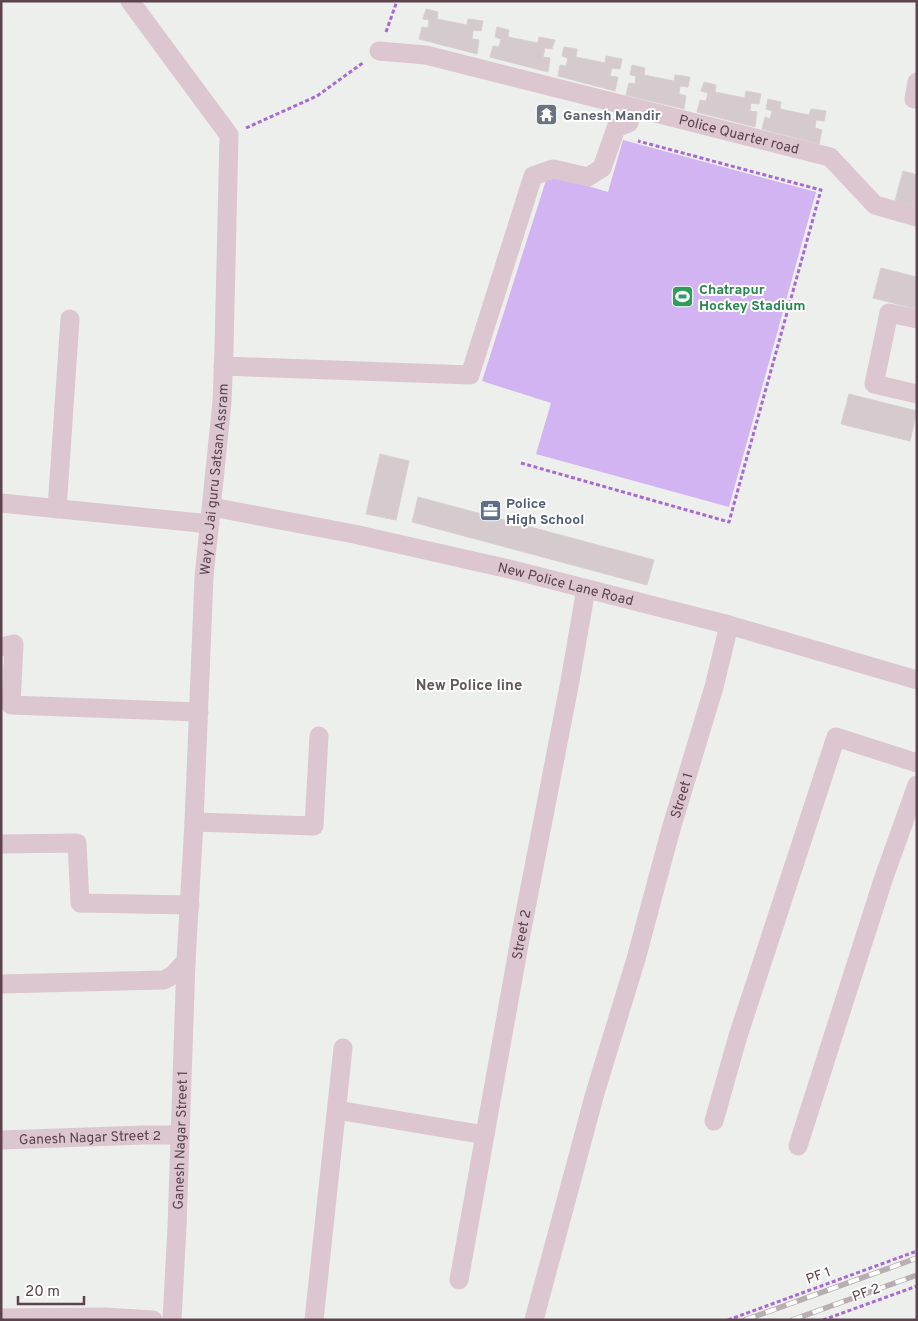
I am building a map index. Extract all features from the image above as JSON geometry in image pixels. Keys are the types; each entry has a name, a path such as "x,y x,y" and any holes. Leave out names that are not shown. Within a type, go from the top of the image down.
{"street":[{"path":"130,1 229,135"},
{"name":"Police Quarter road","path":"379,51 426,54 830,157 875,205 917,216"},
{"path":"223,366 470,376 533,176 553,169 588,177 602,168 616,128 629,123"},
{"name":"Way to Jai guru Satsan Assram","path":"186,961 204,578 223,366 229,135"},
{"path":"917,319 889,313 874,384 917,394"},
{"path":"57,509 70,320"},
{"name":"New Police Lane Road","path":"1,503 57,509 211,516 354,534 509,569 729,625 917,680"},
{"name":"Street 2","path":"459,1280 586,589"},
{"name":"Street 1","path":"534,1320 595,1093 634,966 671,829 714,687 729,625"},
{"path":"1,647 14,644 11,705 198,712"},
{"path":"194,822 314,826 319,736"},
{"path":"714,1121 741,1027 836,737 917,764"},
{"path":"798,1146 874,908 917,785"},
{"path":"1,844 77,843 80,903 190,905"},
{"path":"1,984 164,980 173,975 186,961"},
{"name":"Ganesh Nagar Street 1","path":"172,1320 186,961"},
{"path":"314,1320 343,1048"},
{"path":"337,1110 485,1135"},
{"name":"Ganesh Nagar Street 2","path":"1,1140 179,1135"},
{"path":"1,1318 104,1317 153,1320"}],"path":[{"path":"229,135 317,96 379,51 397,1"},
{"path":"521,463 729,522 732,512 822,190 614,134"},
{"name":"PF 1","path":"728,1320 917,1251"},
{"name":"PF 2","path":"823,1320 917,1286"}],"shaded area":[{"name":"Chatrapur Hockey Stadium","path":"623,140 816,192 729,507 536,454 551,403 482,381 548,174 608,192"}],"building":[{"path":"426,9 438,12 437,19 467,25 468,19 483,21 481,31 473,30 472,39 479,40 477,54 419,39 422,27 428,28 429,20 423,19"},
{"path":"497,27 509,30 508,37 538,43 539,37 555,40 552,49 545,48 543,57 550,58 548,72 490,57 493,46 499,47 501,39 495,37"},
{"path":"564,47 577,49 576,57 605,63 606,56 622,59 620,69 612,68 610,76 618,77 615,91 558,76 560,65 566,66 568,58 562,56"},
{"path":"632,65 645,68 644,75 674,81 675,75 690,77 688,87 680,86 679,94 686,96 684,109 626,95 629,83 635,84 636,76 630,75"},
{"path":"704,82 716,85 715,92 745,98 746,91 761,94 759,104 751,103 750,111 757,112 755,127 697,112 700,100 706,101 708,93 701,91"},
{"path":"768,99 781,102 780,109 809,115 811,109 826,111 824,121 816,120 815,128 822,130 819,144 762,129 765,117 770,119 772,111 766,109"},
{"path":"903,171 917,175 917,207 895,201"},
{"path":"881,268 917,277 917,309 873,298"},
{"path":"849,394 917,411 910,441 841,424"},
{"path":"380,454 409,461 396,520 366,514"},
{"path":"418,497 654,560 647,585 412,522"}],"railway":[{"path":"745,1320 917,1258"},
{"path":"792,1320 917,1275"}],"place":[{"name":"Ganesh Mandir","path":"547,115"},
{"name":"Chatrapur Hockey Stadium","path":"683,297"},
{"name":"Police High School","path":"490,511"}],"district":[{"name":"New Police line","path":"469,685"}]}
